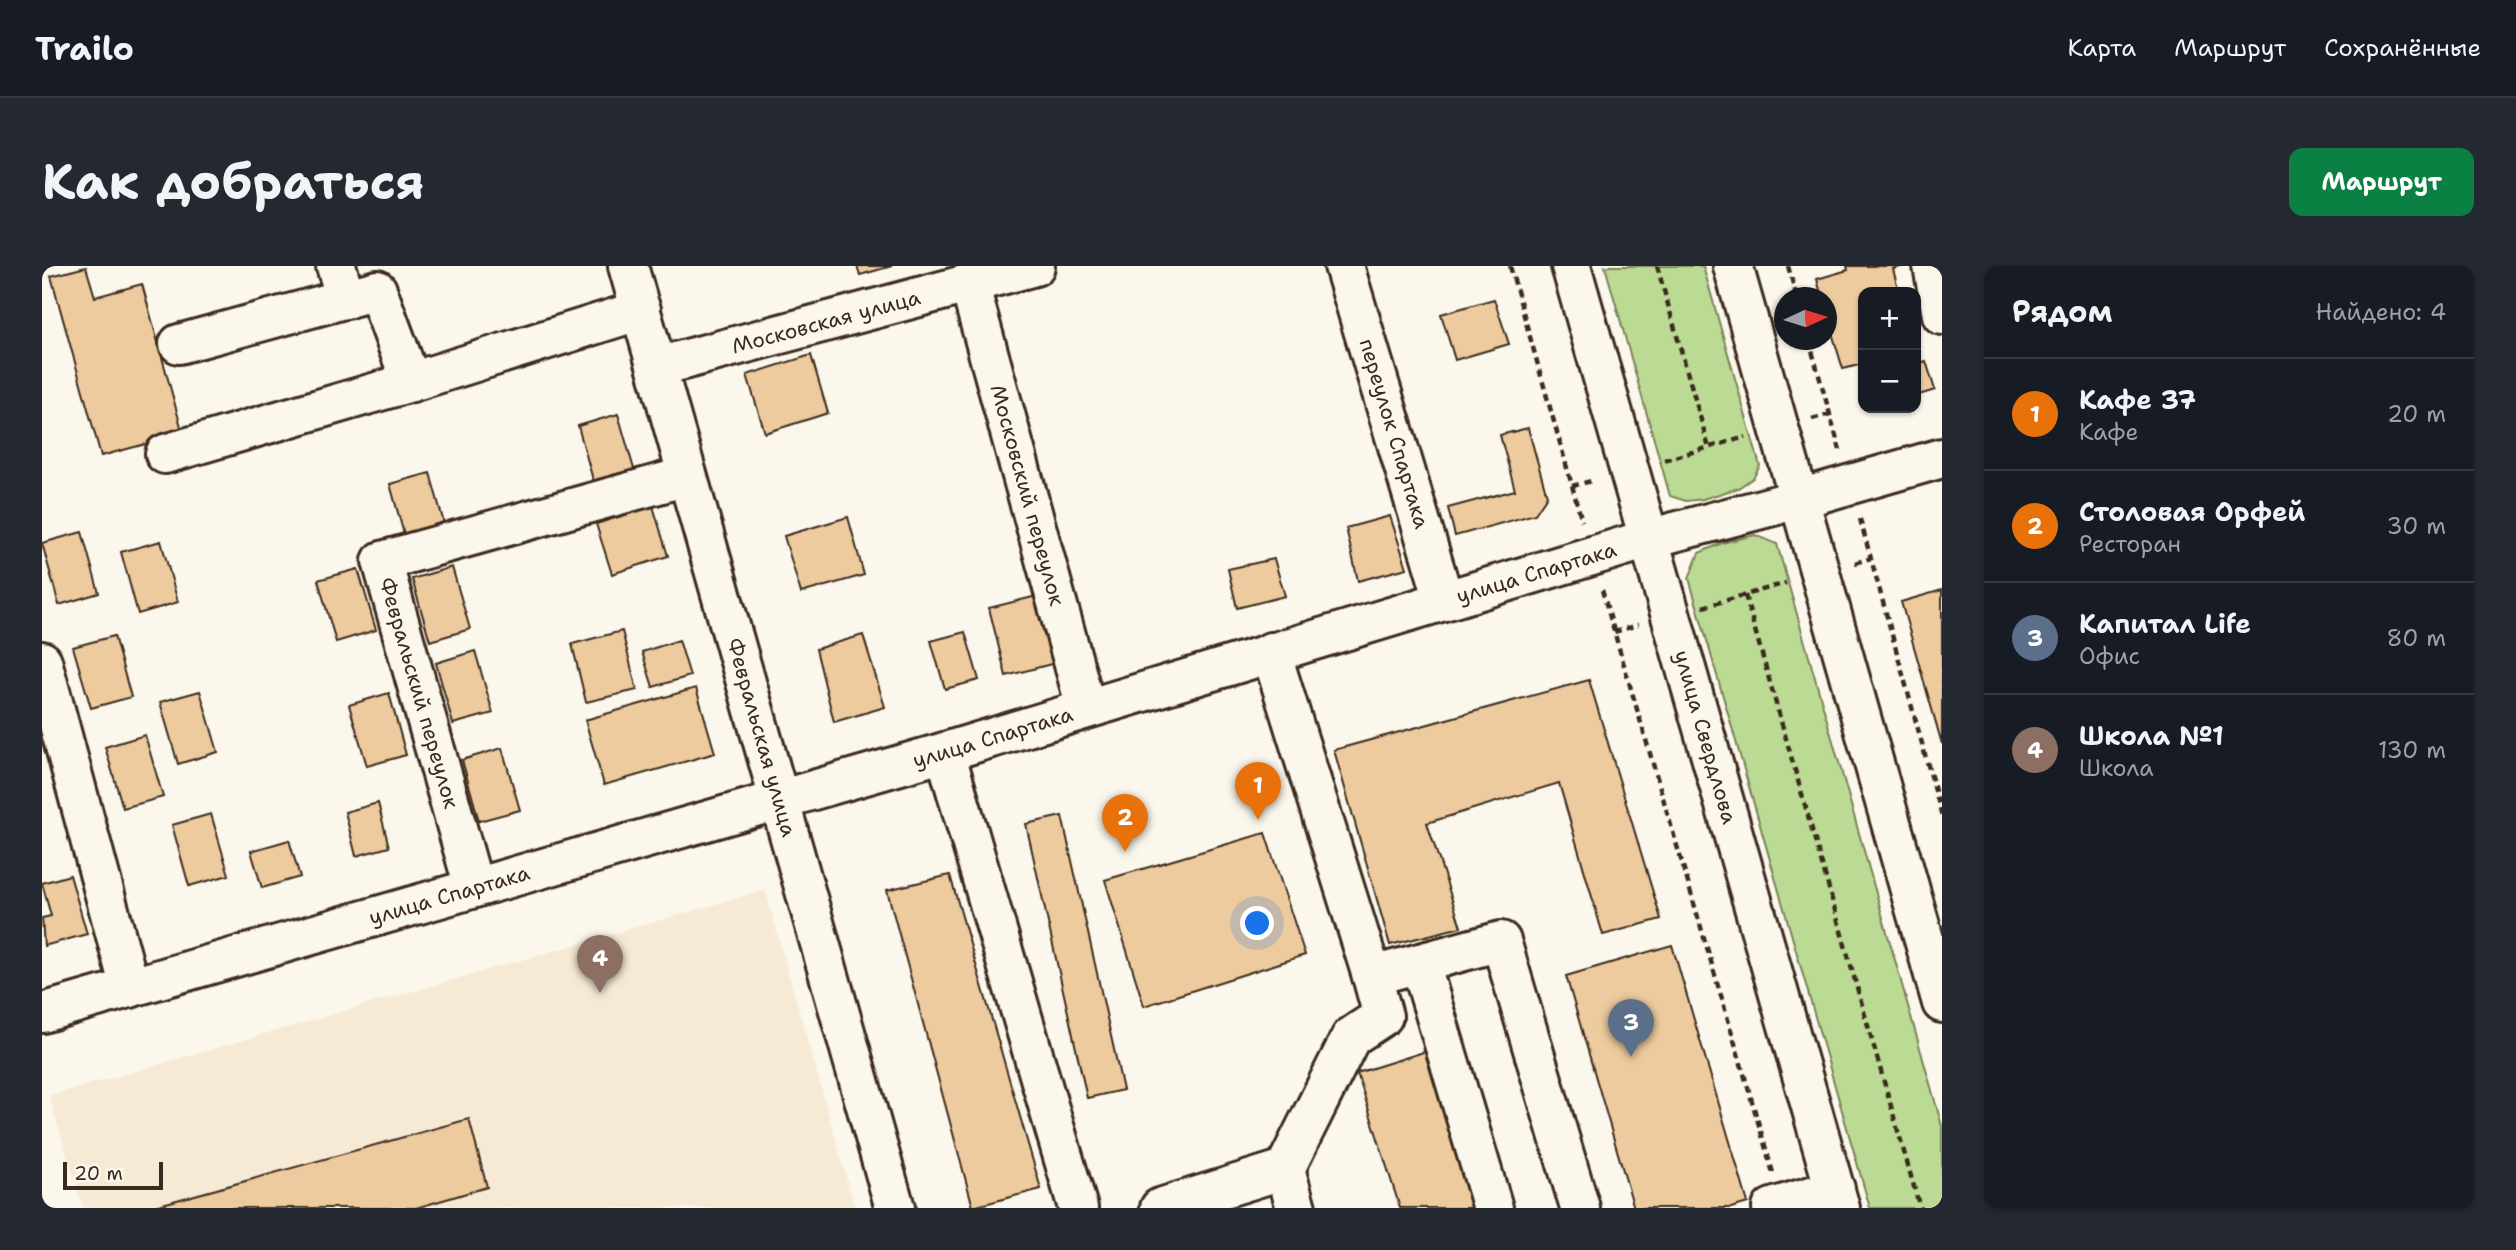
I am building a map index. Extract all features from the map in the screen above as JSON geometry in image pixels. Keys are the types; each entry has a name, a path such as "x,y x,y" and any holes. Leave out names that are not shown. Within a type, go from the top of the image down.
{"street":[{"name":"Февральская улица","path":"628,266 895,1208"},
{"name":"Московская улица","path":"657,368 1035,266"},
{"name":"переулок Спартака","path":"1344,266 1444,600"},
{"name":"улица Свердлова","path":"1571,266 1837,1199"},
{"path":"1733,266 1942,1003"},
{"path":"1933,266 1942,315"},
{"path":"179,344 341,282 377,290 411,382"},
{"name":"Московский переулок","path":"969,284 1086,708"},
{"path":"165,454 411,382 641,310"},
{"name":"улица Спартака","path":"42,1013 945,752 1648,539 1942,458"},
{"name":"Февральский переулок","path":"474,888 382,561 687,476"},
{"path":"1271,652 1373,976 1383,1016 1351,1037 1285,1169 1296,1208"},
{"path":"42,661 130,988"},
{"path":"945,752 1078,1208"},
{"path":"1373,976 1501,941 1580,1208"},
{"path":"1420,963 1493,1208"},
{"path":"1160,1208 1285,1169"},
{"path":"1777,1206 1837,1199"}],"path":[{"path":"1510,266 1777,1206"},
{"path":"1657,266 1709,447"},
{"path":"1788,266 1794,287"},
{"path":"1812,350 1942,816"},
{"path":"1572,486 1830,414"},
{"path":"1614,632 1871,558"},
{"path":"1745,595 1920,1208"}],"shaded area":[{"path":"765,890 855,1208 83,1208 49,1096"}],"green space":[{"path":"1605,266 1703,266 1760,466 1753,478 1738,488 1703,499 1686,501 1670,496"},
{"path":"1755,535 1777,544 1942,1126 1942,1208 1870,1208 1689,578 1699,553 1722,543"}],"building":[{"path":"857,266 892,266 860,275"},
{"path":"1847,266 1904,266 1893,269 1898,287 1858,287 1858,365 1843,369 1837,349 1837,287 1819,287 1817,279 1848,270"},
{"path":"86,267 95,297 142,284 183,434 101,456 51,276"},
{"path":"1494,299 1509,344 1455,360 1441,314"},
{"path":"811,355 828,413 765,433 747,375"},
{"path":"1926,361 1935,390 1921,394 1921,362"},
{"path":"618,414 636,476 595,487 578,426"},
{"path":"1528,428 1547,496 1535,514 1455,536 1448,508 1515,490 1500,435"},
{"path":"430,473 447,534 407,545 390,484"},
{"path":"653,506 668,556 612,574 596,524"},
{"path":"1390,516 1407,568 1358,581 1346,528"},
{"path":"848,517 864,575 801,593 784,536"},
{"path":"82,532 99,593 59,605 42,543"},
{"path":"161,541 178,602 138,614 121,552"},
{"path":"1274,559 1285,596 1237,608 1228,569"},
{"path":"452,567 470,629 430,641 412,579"},
{"path":"358,569 376,630 336,642 318,580"},
{"path":"1942,590 1942,744 1901,602"},
{"path":"1037,596 1055,663 1006,676 989,608"},
{"path":"622,631 637,690 586,702 572,644"},
{"path":"965,632 979,680 945,689 931,641"},
{"path":"863,635 885,707 834,722 816,649"},
{"path":"114,636 131,697 91,708 73,647"},
{"path":"679,640 690,676 653,687 642,652"},
{"path":"475,651 493,713 453,724 436,663"},
{"path":"1589,680 1661,919 1603,935 1559,783 1427,823 1461,927 1390,945 1334,750"},
{"path":"696,688 715,753 604,785 585,720"},
{"path":"200,691 218,752 178,764 160,702"},
{"path":"389,693 406,755 367,766 349,705"},
{"path":"145,735 163,797 123,808 105,747"},
{"path":"502,748 520,810 479,821 462,760"},
{"path":"378,803 389,847 356,856 345,812"},
{"path":"211,814 229,875 189,886 172,825"},
{"path":"1062,816 1123,1090 1087,1098 1026,824"},
{"path":"1265,833 1305,955 1144,1006 1105,880"},
{"path":"289,840 300,877 262,888 251,851"},
{"path":"70,875 87,934 44,946 42,918 51,916 42,883"},
{"path":"950,875 1041,1189 973,1207 887,890"},
{"path":"1672,945 1748,1203 1731,1208 1634,1208 1566,976"},
{"path":"1430,1050 1480,1208 1400,1208 1357,1073"},
{"path":"469,1119 487,1187 416,1208 148,1208"}],"place":[{"name":"Кафе 37","path":"1258,820"},
{"name":"Столовая Орфей","path":"1125,852"},
{"name":"Школа №1","path":"600,993"},
{"name":"Капитал Life","path":"1631,1057"}]}
